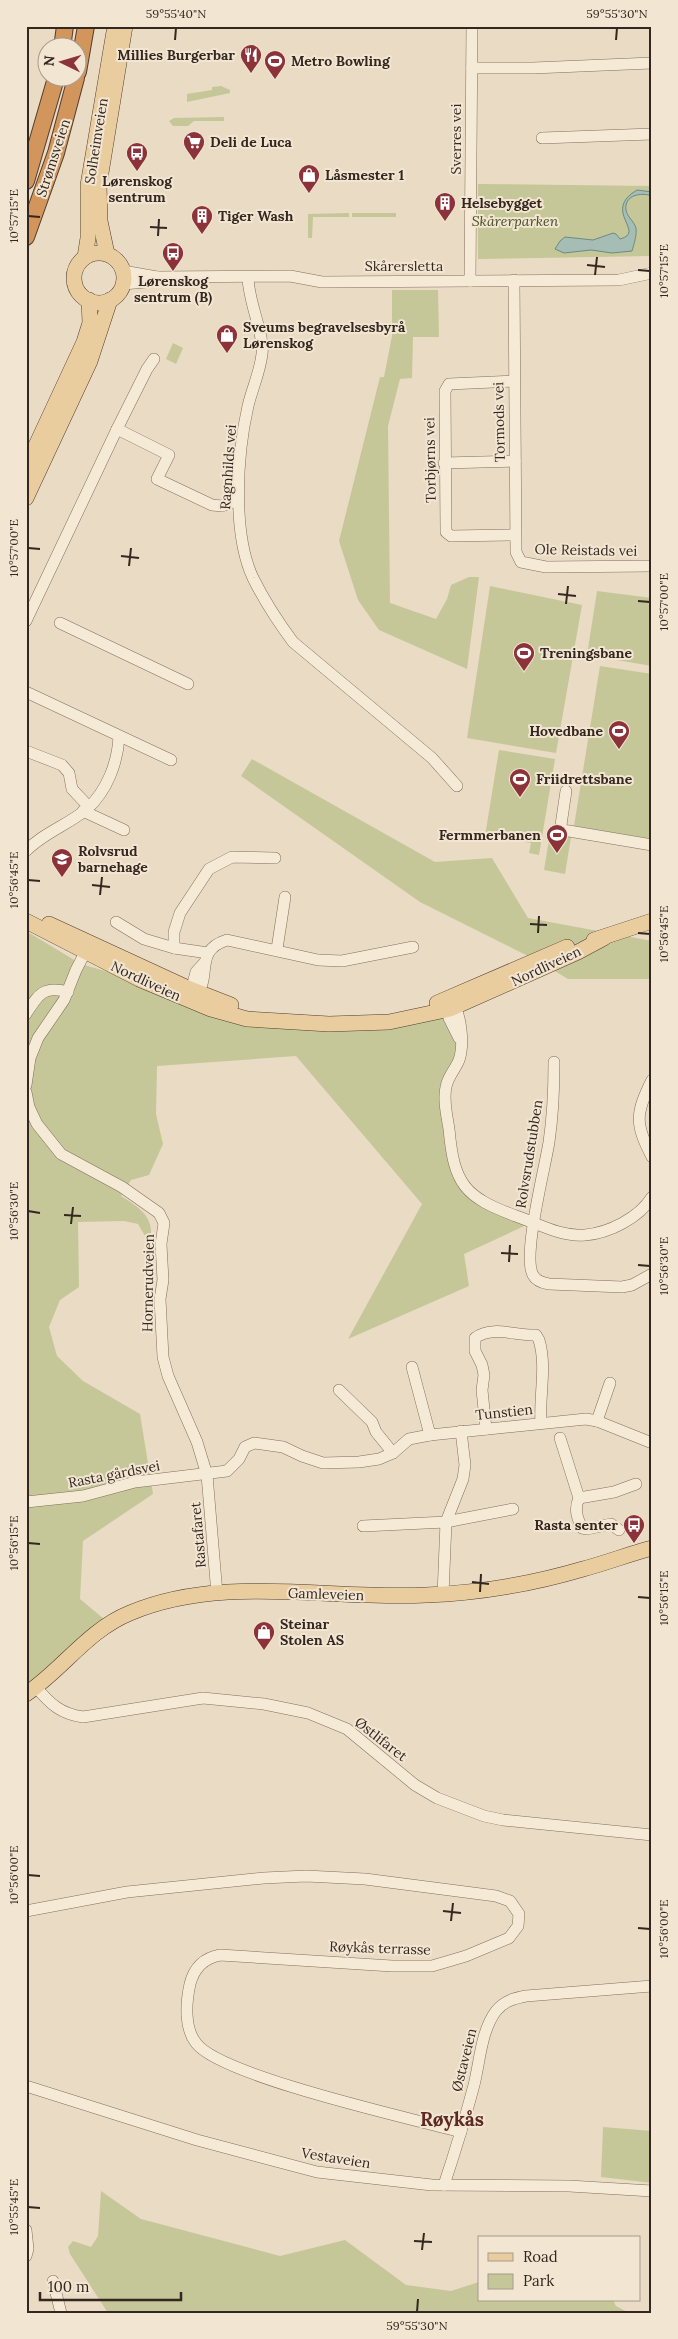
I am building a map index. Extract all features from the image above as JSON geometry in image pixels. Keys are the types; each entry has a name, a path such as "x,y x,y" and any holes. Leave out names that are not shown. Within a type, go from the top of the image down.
{"highway":[{"name":"Strømsveien","path":"26,181 53,88"},
{"name":"Strømsveien","path":"26,237 56,153 73,88"}],"main road":[{"name":"Solheimveien","path":"85,257 88,238 88,185 115,26"},
{"name":"Solheimveien","path":"107,254 100,221 99,184 125,26"},
{"path":"97,253 107,254 118,261 123,277 118,294 110,300 100,303 89,300 78,290 75,280 77,269 85,257 97,253"},
{"path":"26,467 84,342 90,323 89,300"},
{"path":"26,498 90,361 110,300"},
{"name":"Nordliveien","path":"26,916 88,948"},
{"name":"Nordliveien","path":"26,921 247,1019 330,1024 373,1021 450,1005 560,949 604,938 652,922"},
{"name":"Gamleveien","path":"31,1691 92,1635 121,1616 167,1601 217,1594 262,1592 372,1596 443,1594 491,1589 535,1581 652,1548"}],"street":[{"name":"Sverres vei","path":"470,281 472,26"},
{"path":"472,68 533,68 652,63"},
{"path":"542,138 652,134"},
{"name":"Skårersletta","path":"123,277 146,282 157,277 290,276 322,282 619,280 652,273"},
{"name":"Ragnhilds vei","path":"248,277 248,290 262,352 248,407 238,500 248,562 253,578 293,642 312,660 432,758 457,786"},
{"name":"Tormods vei","path":"514,280 514,534 516,552 521,562"},
{"path":"26,621 86,498 117,429 147,369 154,359"},
{"name":"Torbjørns vei","path":"514,382 449,384 445,391 444,463 446,532 451,536 514,534"},
{"path":"117,429 169,455 157,479 212,504 222,506 238,500"},
{"path":"444,463 515,462"},
{"name":"Ole Reistads vei","path":"521,562 546,567 652,566"},
{"path":"60,623 188,684"},
{"path":"26,692 171,760"},
{"path":"26,851 44,836 86,809 97,798 114,768 119,752 119,736"},
{"path":"26,752 62,765 68,773 72,789 86,809 124,830"},
{"path":"566,791 560,825 563,830 652,845"},
{"path":"174,948 174,932 180,913 209,869 232,857 275,858"},
{"path":"277,950 285,897"},
{"path":"116,922 144,939 207,957"},
{"path":"193,995 204,975 207,957 215,944 226,940 318,960 342,961 413,947"},
{"path":"26,1085 30,1058 38,1038 68,992 88,948"},
{"path":"26,1014 38,995 43,992 57,989 68,992"},
{"path":"450,1005 454,1030 460,1040 460,1057 449,1076 446,1088 450,1148 460,1180 475,1196 499,1210 574,1236 593,1234 615,1227 631,1218 647,1205 652,1197"},
{"name":"Rolvsrudstubben","path":"554,1062 554,1099 549,1143 533,1222 531,1266 533,1276 541,1282 622,1287 632,1285 652,1274"},
{"path":"652,1080 640,1106 638,1126 652,1157"},
{"name":"Hornerudveien","path":"26,1092 29,1107 37,1124 61,1154 122,1186 159,1213 164,1223 161,1244 162,1280 160,1299 163,1357 168,1376 197,1442 207,1475"},
{"path":"486,1428 482,1390 484,1375 482,1365 476,1355 475,1338 482,1334 501,1332 520,1336 536,1335 539,1340 543,1382 539,1405 545,1422"},
{"path":"412,1367 430,1435"},
{"path":"597,1421 610,1383"},
{"path":"339,1390 372,1422 376,1432 393,1453"},
{"name":"Tunstien","path":"393,1453 409,1439 430,1435 586,1419 597,1421 652,1443"},
{"path":"443,1594 446,1522 463,1479 465,1465 462,1431"},
{"path":"560,1438 578,1498 576,1505 582,1528 587,1530 611,1524 619,1530"},
{"name":"Rasta gårdsvei","path":"26,1502 83,1496 135,1482 207,1475 227,1471 239,1459 246,1447 254,1443 283,1447 323,1463 359,1462 379,1459 393,1453"},
{"name":"Rastafaret","path":"207,1475 217,1594"},
{"path":"578,1498 614,1492 636,1484"},
{"path":"363,1526 446,1522 513,1509"},
{"name":"Østlifaret","path":"31,1691 58,1710 70,1715 83,1717 203,1698 264,1704 308,1713 347,1729 415,1785 459,1808 503,1820 652,1835"},
{"name":"Røykås terrasse","path":"26,1911 127,1892 290,1876 365,1879 488,1894 506,1899 514,1905 519,1914 518,1926 510,1938 441,1964 392,1966 220,1955 202,1962 193,1974 190,1985 187,2018 191,2034 200,2049 215,2059 307,2090 461,2132"},
{"name":"Østaveien","path":"444,2185 461,2132 487,2030 496,2011 515,1998 536,1994 652,1986"},
{"name":"Vestaveien","path":"26,2086 198,2140 304,2169 402,2183 569,2186 652,2191"},
{"path":"26,2230 26,2256"},
{"path":"53,2281 61,2313"}],"green space":[{"path":"221,86 230,90 230,93 187,102 187,94 212,90 212,87"},
{"path":"224,117 224,121 194,121 188,126 173,126 169,121 174,118"},
{"name":"Skårerparken","path":"478,184 652,186 652,256 478,259"},
{"path":"349,213 349,217 313,217 312,238 308,238 308,214"},
{"path":"352,213 396,213 396,217 352,217"},
{"path":"392,290 438,290 439,337 413,337 412,378 400,379 388,426 390,603 436,619 447,599 451,585 469,577 479,577 467,669 379,630 358,600 339,541 380,377 384,377 392,336"},
{"path":"173,343 183,348 176,364 166,359"},
{"name":"Treningsbane","path":"490,586 582,605 556,753 467,738"},
{"path":"597,591 652,598 652,666 587,655"},
{"name":"Hovedbane","path":"600,666 652,674 652,839 574,826"},
{"name":"Friidrettsbane","path":"499,750 555,759 539,855 529,853 531,843 485,836"},
{"path":"252,759 435,862 492,858 528,918 652,941 652,979 568,979 538,961 420,902 241,776"},
{"name":"Fermmerbanen","path":"550,833 571,837 565,874 544,870"},
{"path":"26,931 81,964 194,997 242,1014 380,1021 451,1004 460,1046 449,1076 451,1148 475,1196 533,1222 464,1254 469,1286 348,1339 422,1204 296,1056 157,1066 156,1114 163,1144 149,1175 131,1180 121,1196 146,1216 151,1227 151,1234 145,1236 138,1224 124,1221 78,1222 79,1287 60,1300 49,1327 57,1356 83,1381 140,1414 153,1494 83,1541 80,1599 104,1619 26,1685"},
{"path":"603,2127 652,2131 652,2183 601,2177"},
{"path":"101,2191 141,2219 280,2256 345,2240 406,2285 451,2291 478,2282 478,2302 614,2302 616,2306 629,2313 108,2313 70,2254 68,2247 73,2241 91,2247 98,2236"}],"shaded area":[{"path":"637,190 652,192 652,196 643,194 634,196 630,198 626,205 629,217 636,228 636,237 632,251 612,253 591,250 564,253 555,249 565,237 593,240 613,233 620,239 627,236 629,231 623,213 623,206 627,198"}],"place":[{"name":"Millies Burgerbar","path":"251,74"},
{"name":"Metro Bowling","path":"275,80"},
{"name":"Deli de Luca","path":"194,161"},
{"name":"Lørenskog sentrum","path":"137,172"},
{"name":"Låsmester 1","path":"309,194"},
{"name":"Helsebygget","path":"445,222"},
{"name":"Tiger Wash","path":"202,235"},
{"name":"Lørenskog sentrum (B)","path":"173,272"},
{"name":"Sveums begravelsesbyrå Lørenskog","path":"227,354"},
{"name":"Treningsbane","path":"524,672"},
{"name":"Hovedbane","path":"619,750"},
{"name":"Friidrettsbane","path":"520,798"},
{"name":"Fermmerbanen","path":"557,854"},
{"name":"Rolvsrud barnehage","path":"62,878"},
{"name":"Rasta senter","path":"634,1544"},
{"name":"Steinar Stolen AS","path":"264,1651"}],"district":[{"name":"Røykås","path":"452,2119"}]}
